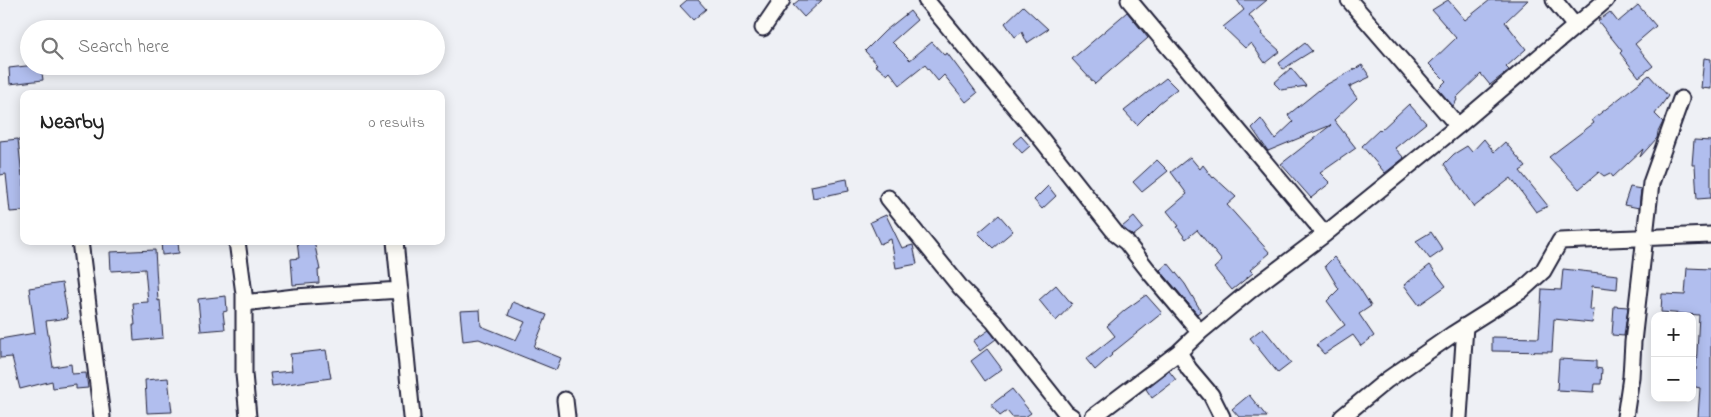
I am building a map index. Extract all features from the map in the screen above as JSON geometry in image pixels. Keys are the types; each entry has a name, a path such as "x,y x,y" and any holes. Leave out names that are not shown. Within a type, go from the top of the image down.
{"street":[{"path":"763,28 782,0"},
{"path":"926,0 1039,136 1117,236 1126,242 1200,332"},
{"path":"1129,0 1325,234"},
{"path":"1348,0 1458,126"},
{"path":"1554,0 1575,26"},
{"path":"1093,417 1179,352 1252,289 1325,234 1458,126 1606,0"},
{"path":"1625,417 1631,377 1633,342 1651,183 1681,98"},
{"path":"888,198 961,288 994,322 1056,401 1072,417"},
{"path":"1342,417 1387,380 1527,286 1543,271 1560,241 1711,235"},
{"path":"80,245 102,417"},
{"path":"237,245 244,304 244,374 248,417"},
{"path":"395,245 412,417"},
{"path":"244,304 295,297 400,290"},
{"path":"1459,417 1465,326"},
{"path":"1179,352 1189,369 1211,395 1222,417"},
{"path":"565,400 567,417"}],"building":[{"path":"687,0 698,0 706,9 693,20 680,6"},
{"path":"799,0 822,0 804,17 793,5"},
{"path":"1237,0 1267,0 1249,15 1263,33 1261,34 1280,51 1265,63 1251,43 1245,48 1223,27 1244,10"},
{"path":"1448,0 1465,20 1490,0 1528,0 1505,22 1526,49 1506,67 1509,70 1490,85 1481,74 1456,98 1457,100 1453,106 1438,89 1446,81 1429,64 1456,38 1432,10"},
{"path":"1638,5 1656,26 1635,44 1653,66 1639,77 1620,53 1622,51 1598,21 1610,12 1618,22"},
{"path":"1023,6 1048,29 1027,43 1022,32 1015,37 1005,23"},
{"path":"910,11 917,20 892,42 910,60 932,42 944,55 947,53 977,93 966,102 944,75 938,81 925,65 900,85 890,72 887,75 875,65 877,64 865,51 885,31"},
{"path":"1127,12 1148,38 1095,84 1072,59"},
{"path":"1305,43 1312,51 1283,69 1279,63"},
{"path":"1704,58 1711,59 1711,89 1701,88"},
{"path":"1362,65 1370,77 1349,87 1357,98 1334,120 1356,148 1320,173 1330,183 1311,198 1281,164 1331,125 1268,151 1252,128 1261,119 1275,139 1293,122 1288,115 1324,86"},
{"path":"20,67 20,75 42,75 43,80 10,84 9,68"},
{"path":"1291,68 1306,86 1281,90 1274,83"},
{"path":"1649,75 1668,96 1655,114 1663,122 1657,138 1640,157 1643,149 1613,177 1610,173 1604,176 1599,172 1579,189 1549,157 1594,123 1592,120"},
{"path":"1166,78 1177,89 1159,103 1137,125 1124,111"},
{"path":"1409,104 1426,123 1395,148 1404,158 1385,173 1362,146"},
{"path":"1021,136 1030,146 1022,153 1013,143"},
{"path":"18,139 20,211 10,212 6,174 0,175 0,141"},
{"path":"1484,139 1494,152 1505,142 1526,167 1520,171 1548,206 1536,212 1511,178 1474,207 1444,164 1454,154 1467,146 1472,152"},
{"path":"1694,140 1711,141 1711,198 1697,199 1695,165 1692,165"},
{"path":"1190,157 1200,169 1203,165 1213,178 1236,197 1227,205 1270,253 1250,270 1253,273 1232,290 1214,268 1222,261 1197,230 1186,239 1177,227 1179,226 1167,211 1187,194 1171,172"},
{"path":"1157,160 1168,171 1142,192 1133,182"},
{"path":"847,179 849,191 813,198 811,186"},
{"path":"1048,186 1056,196 1042,209 1034,200"},
{"path":"1630,187 1641,189 1639,208 1624,205"},
{"path":"886,215 902,248 913,245 917,264 896,268 891,239 880,244 870,222"},
{"path":"999,215 1013,231 993,248 978,233"},
{"path":"1134,217 1143,228 1133,236 1122,227"},
{"path":"1431,232 1443,250 1430,259 1416,241"},
{"path":"161,245 178,245 179,253 162,255"},
{"path":"297,245 315,245 320,270 318,270 319,283 293,285 291,259 299,258"},
{"path":"155,250 158,301 160,300 163,338 134,341 133,303 148,302 145,269 111,271 110,252"},
{"path":"1334,257 1359,287 1371,306 1359,314 1374,336 1361,346 1353,335 1324,354 1316,345 1345,325 1327,301 1339,289 1325,266"},
{"path":"1168,263 1185,284 1201,311 1197,314 1160,270"},
{"path":"1430,265 1446,286 1419,305 1404,285"},
{"path":"1687,268 1711,269 1711,417 1698,417 1700,388 1696,387 1696,370 1699,315 1696,315 1696,312 1661,312 1662,294 1685,295"},
{"path":"1563,269 1618,275 1617,289 1592,286 1590,310 1594,310 1592,323 1554,319 1552,352 1492,351 1492,337 1539,338 1542,289 1561,290"},
{"path":"62,283 68,318 46,321 53,367 71,364 72,374 86,373 88,388 76,389 76,385 53,388 52,381 20,389 12,357 0,358 0,339 35,333 29,288"},
{"path":"1056,285 1072,304 1056,321 1039,300"},
{"path":"1146,295 1162,313 1111,354 1095,370 1086,359 1115,336 1107,326"},
{"path":"226,296 227,311 223,312 225,329 201,331 198,299"},
{"path":"513,302 547,315 534,347 561,358 556,370 479,339 463,341 460,311 480,310 481,326 516,340 525,322 508,315"},
{"path":"1614,306 1628,307 1624,336 1612,335"},
{"path":"1263,328 1291,363 1278,373 1250,338"},
{"path":"989,330 996,339 980,351 973,341"},
{"path":"987,349 1002,369 985,381 971,361"},
{"path":"326,350 331,378 272,386 270,373 292,371 290,354"},
{"path":"1559,359 1596,361 1596,368 1602,369 1601,384 1595,384 1594,392 1557,390"},
{"path":"1169,371 1176,380 1152,398 1146,389"},
{"path":"168,378 172,412 147,413 145,380"},
{"path":"1012,389 1031,413 1025,417 1012,417 1007,411 1000,416 991,405"},
{"path":"1249,395 1267,417 1239,417 1232,409"}]}
